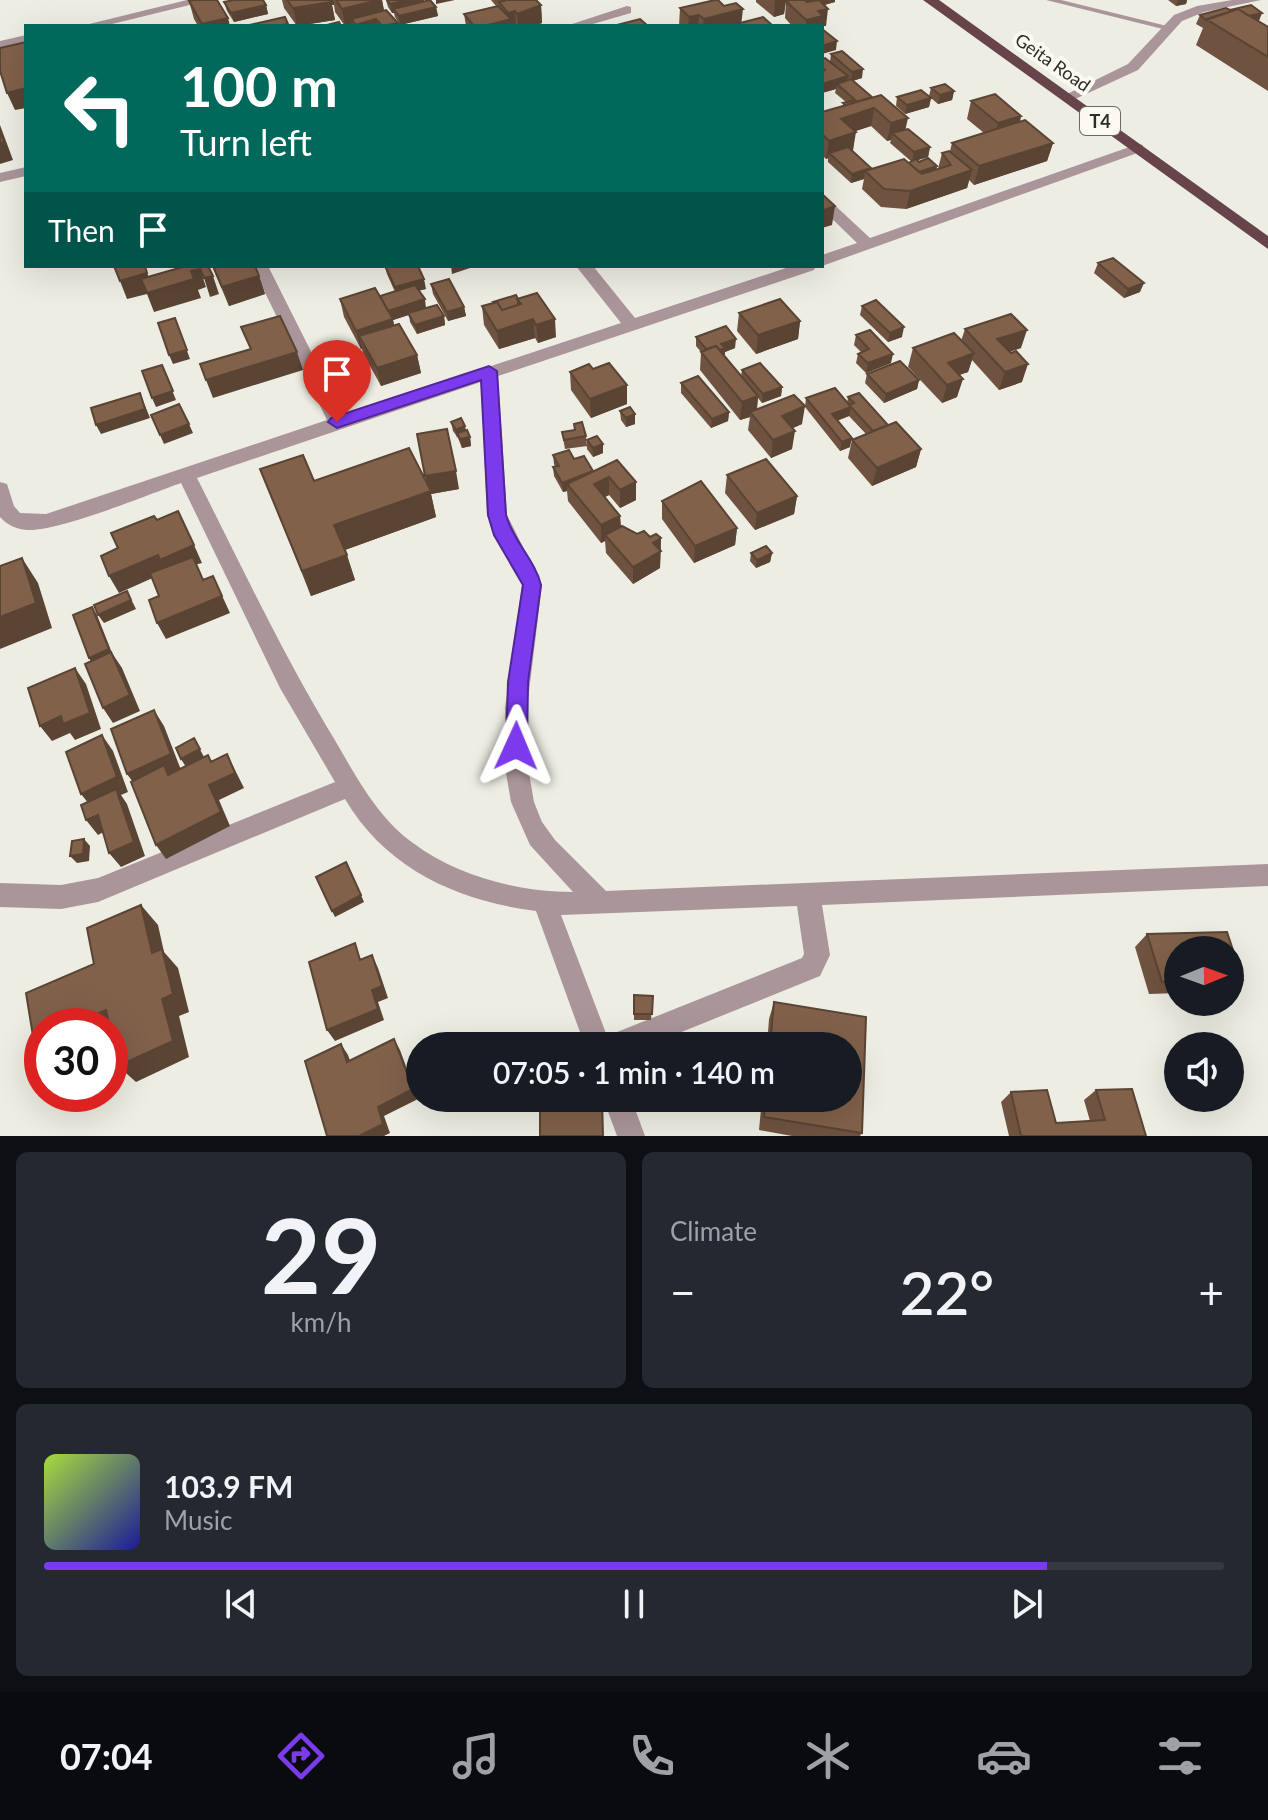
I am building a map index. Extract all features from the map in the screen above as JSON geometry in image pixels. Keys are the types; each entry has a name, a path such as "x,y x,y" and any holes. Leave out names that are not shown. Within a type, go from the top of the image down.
{"highway":[{"name":"Geita Road","path":"930,0 1268,244"}],"street":[{"path":"105,24 133,21 204,0"},
{"path":"1068,97 1133,67 1167,27 1189,13 1255,0"},
{"path":"578,24 627,9"},
{"path":"0,45 24,39"},
{"path":"824,260 1138,148"},
{"path":"0,178 24,172"},
{"path":"824,203 869,246"},
{"path":"261,268 337,422"},
{"path":"586,268 631,324"},
{"path":"0,489 2,508 11,518 37,523 187,476 337,422 802,268"},
{"path":"489,371 497,515 503,535 530,576 532,585 518,695 516,746 526,810 545,845 602,903"},
{"path":"187,476 288,682 364,810 401,849 432,870 475,887 544,901 602,903 1268,875"},
{"path":"0,895 61,897 98,890 350,786"},
{"path":"649,1032 811,967 817,955 808,895"},
{"path":"544,901 593,1032"},
{"path":"622,1112 631,1136"}],"lane":[{"path":"1050,0 1167,27"}],"building":[{"path":"217,0 228,18 202,24 189,1"},
{"path":"263,0 266,5 231,13 224,2"},
{"path":"287,0 330,0 332,2 293,8"},
{"path":"336,0 379,0 342,9"},
{"path":"387,0 408,0 390,4"},
{"path":"430,0 436,7 399,16 393,9"},
{"path":"536,0 541,5 517,14 515,11 508,13 499,2"},
{"path":"715,0 724,6 736,3 743,9 704,19 699,15 689,17 680,8"},
{"path":"819,0 828,9 818,11 823,16 806,20 786,1"},
{"path":"1251,5 1262,13 1249,16 1238,9 1206,20 1200,15 1226,8 1230,10"},
{"path":"498,6 511,19 492,24 472,24 464,14"},
{"path":"1238,9 1268,27 1268,57 1206,19"},
{"path":"386,10 398,23 380,24 376,19 355,24 351,19"},
{"path":"285,17 288,24 254,24"},
{"path":"763,17 771,24 736,24"},
{"path":"640,19 646,24 621,24"},
{"path":"824,31 837,41 824,45"},
{"path":"24,42 24,89 7,93 0,71 0,48"},
{"path":"842,51 863,69 852,72 831,54"},
{"path":"825,58 848,76 824,83"},
{"path":"851,79 872,97 846,105 843,103 855,100 837,84"},
{"path":"945,84 954,91 940,95 931,88"},
{"path":"921,90 931,98 907,105 897,97"},
{"path":"995,94 1021,116 998,123 971,101"},
{"path":"881,95 908,118 891,123 874,108 841,119 856,132 829,141 824,136 824,111"},
{"path":"1025,120 1053,143 979,166 952,143"},
{"path":"908,129 930,147 914,152 892,133"},
{"path":"848,147 871,168 852,174 829,153"},
{"path":"949,151 972,170 910,191 884,189 865,171 904,159 922,174 951,165 942,153"},
{"path":"928,158 937,166 919,172 909,163 916,159 919,162"},
{"path":"824,196 835,206 824,210"},
{"path":"1113,258 1144,283 1128,289 1098,263"},
{"path":"115,268 146,268 147,273 120,281"},
{"path":"179,268 209,268 213,276 204,278 200,269 191,271 194,279 147,293 141,279"},
{"path":"214,268 256,268 259,276 222,287"},
{"path":"386,268 419,268 424,279 395,287"},
{"path":"449,279 464,307 447,312 431,284"},
{"path":"415,285 425,299 388,311 380,296"},
{"path":"375,288 393,319 356,331 340,299"},
{"path":"537,293 555,319 536,325 533,319 497,331 482,306 497,302 502,310 521,304 517,299"},
{"path":"516,295 518,305 502,310 497,302 493,302"},
{"path":"780,299 800,321 758,335 739,313"},
{"path":"876,300 904,327 890,333 862,306"},
{"path":"437,305 444,316 415,325 408,313"},
{"path":"1011,314 1027,330 997,339 1011,353 1016,351 1028,364 1005,372 965,329"},
{"path":"280,316 297,352 206,380 200,364 251,349 241,327"},
{"path":"175,318 187,350 169,355 158,323"},
{"path":"399,324 417,355 377,368 359,336"},
{"path":"726,326 736,339 721,344 725,348 720,350 716,346 706,349 696,337"},
{"path":"870,330 893,354 868,363 858,354 869,349 856,335"},
{"path":"954,333 974,353 948,363 963,379 947,385 913,348"},
{"path":"716,346 758,396 742,402 701,352"},
{"path":"900,361 919,380 886,394 867,374"},
{"path":"609,363 627,385 590,399 570,372 589,364 593,369"},
{"path":"760,363 782,387 763,394 742,370"},
{"path":"162,365 173,391 152,398 142,371"},
{"path":"698,376 729,412 712,419 681,383"},
{"path":"835,388 851,407 832,414 852,438 842,442 806,398"},
{"path":"140,393 145,409 96,425 91,408"},
{"path":"859,393 888,425 873,431 849,405 854,403 848,397"},
{"path":"794,395 805,406 782,416 795,431 773,440 750,412"},
{"path":"179,404 189,424 160,435 151,415"},
{"path":"630,407 635,414 626,418 620,411"},
{"path":"461,418 465,426 456,430 451,422"},
{"path":"582,422 586,436 564,440 562,432 575,430 574,424"},
{"path":"896,422 921,449 877,468 852,440"},
{"path":"447,429 456,471 425,476 417,434"},
{"path":"467,430 470,437 460,439 457,433"},
{"path":"597,436 603,444 593,448 587,440"},
{"path":"409,448 431,491 334,525 347,555 302,571 260,469 303,455 314,481"},
{"path":"569,450 574,459 584,456 593,471 562,483 553,467 559,466 553,455"},
{"path":"766,459 797,496 757,513 727,475"},
{"path":"617,460 636,482 620,490 609,477 594,484 620,516 601,525 567,484"},
{"path":"701,481 737,528 695,546 662,501"},
{"path":"178,511 194,545 160,560 158,555 109,576 101,556 118,548 111,533 154,516 157,520"},
{"path":"622,526 637,534 644,531 650,537 656,534 661,538 653,543 661,551 633,567 605,535"},
{"path":"766,546 772,553 757,560 751,553"},
{"path":"193,557 203,580 213,576 222,596 157,623 149,600 159,596 150,573"},
{"path":"22,558 36,603 0,617 0,566"},
{"path":"127,591 131,600 98,615 94,605"},
{"path":"92,607 109,649 89,658 73,615"},
{"path":"111,652 130,695 103,708 85,664"},
{"path":"75,668 90,713 63,724 61,716 40,726 28,688"},
{"path":"154,710 171,754 127,774 111,729"},
{"path":"102,735 117,777 81,794 66,752"},
{"path":"194,738 200,749 181,759 176,748"},
{"path":"227,754 235,773 209,785 221,812 156,845 131,782 164,765 168,775 208,755 211,762"},
{"path":"116,789 134,842 109,853 98,815 86,820 81,805"},
{"path":"84,839 83,854 70,856 72,841"},
{"path":"346,862 361,895 332,911 316,877"},
{"path":"141,905 152,953 162,949 173,994 162,999 173,1041 128,1061 128,1008 28,1008 26,993 94,964 87,928"},
{"path":"1227,932 1228,936 1164,936 1162,982 1147,934"},
{"path":"355,943 360,960 372,955 382,986 372,990 378,1009 327,1030 309,962"},
{"path":"634,995 653,996 652,1014 634,1014"},
{"path":"774,1002 866,1017 862,1133 764,1117 765,1112 862,1112 862,1032 771,1032"},
{"path":"394,1039 406,1071 406,1093 378,1107 383,1124 359,1136 327,1136 305,1061 341,1044 347,1062"},
{"path":"1132,1089 1146,1136 1021,1136 1011,1092 1047,1090 1056,1123 1105,1120 1096,1090"},
{"path":"540,1112 602,1112 603,1136 540,1136"}],"route":[{"path":"337,422 489,371 497,515 503,535 530,576 532,585 518,682 516,746"}]}
